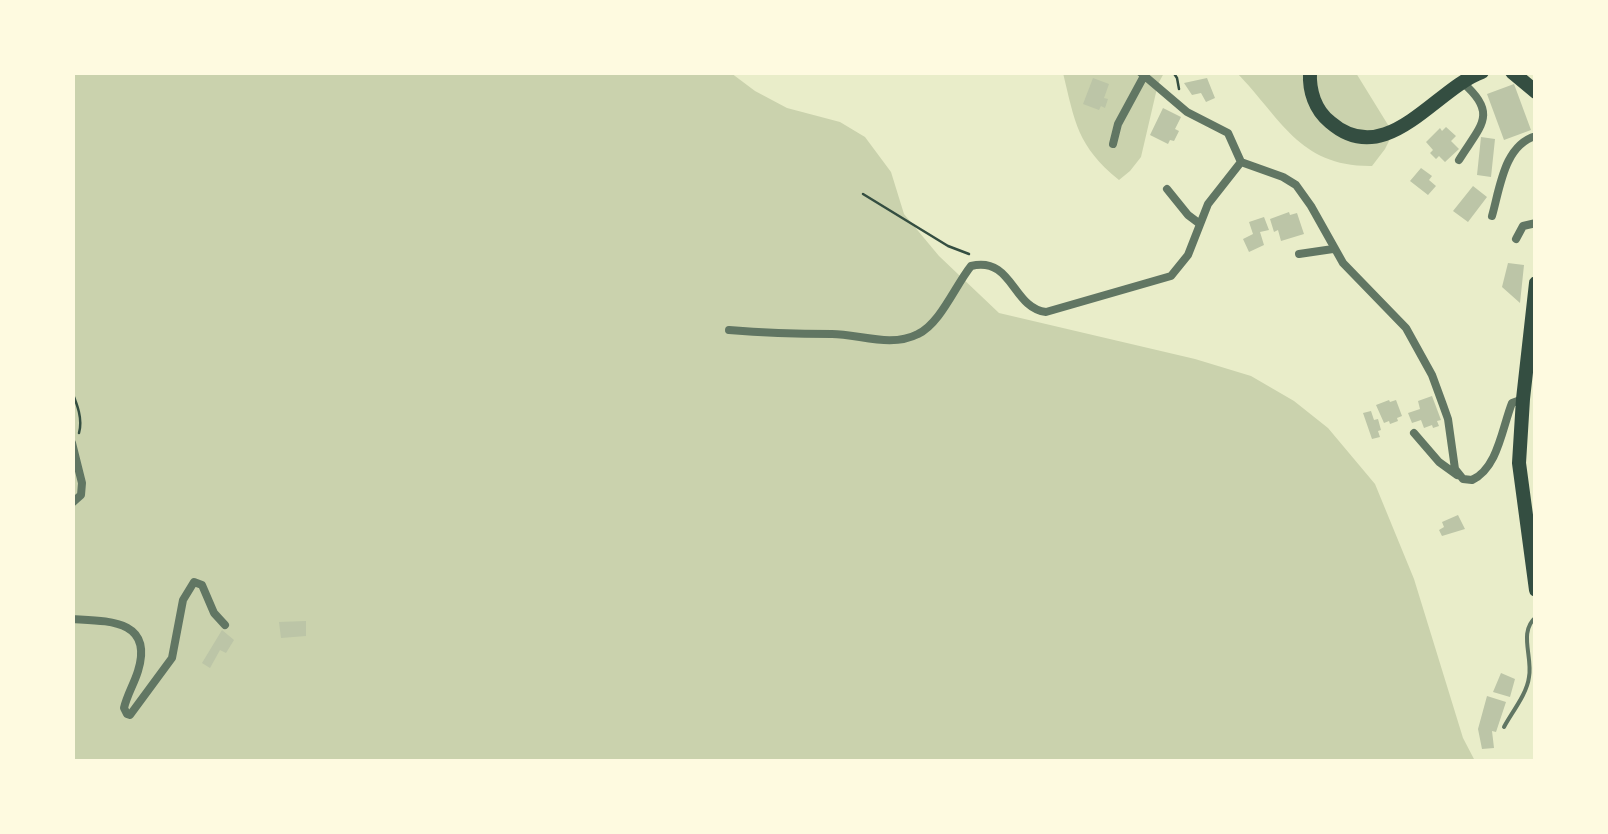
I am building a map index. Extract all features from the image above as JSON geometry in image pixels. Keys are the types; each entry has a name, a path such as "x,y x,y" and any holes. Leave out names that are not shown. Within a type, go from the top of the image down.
{"highway":[{"path":"1310,72 1318,108 1333,126 1374,137 1401,128 1482,72"},
{"path":"1512,72 1536,92"},
{"path":"1536,284 1531,370 1523,399 1519,464 1536,590"}],"street":[{"path":"1113,144 1118,124 1142,74 1180,107 1228,133 1241,162 1283,176 1296,185 1352,276 1395,315 1432,375 1448,419 1458,476"},
{"path":"1459,160 1484,111 1478,96 1463,82"},
{"path":"1492,216 1515,146 1536,136"},
{"path":"729,330 902,340 920,334 936,320 971,266 981,264 1001,271 1031,307 1046,312 1171,276 1188,255 1208,204 1241,162"},
{"path":"1167,189 1200,224"},
{"path":"1516,240 1523,226 1536,222"},
{"path":"1300,254 1333,249"},
{"path":"1414,433 1439,462 1463,479 1472,480 1484,472 1512,403 1523,399"},
{"path":"72,503 80,495 82,484 74,446"},
{"path":"72,619 116,622 137,637 142,654 124,708 130,715 172,658 183,600 194,582 202,585 214,613 225,625"}],"lane":[{"path":"1504,727 1529,681 1526,630 1536,617"}],"path":[{"path":"1173,72 1180,107"},
{"path":"863,194 948,246 984,258 992,265"},
{"path":"72,392 81,428 74,446"}],"green space":[{"path":"72,73 731,73 787,108 840,122 865,137 891,172 904,214 939,256 999,313 1251,376 1294,401 1328,428 1375,484 1414,579 1463,738 1475,761 73,761"},
{"path":"1063,73 1164,73 1141,157 1119,180 1086,144"},
{"path":"1237,73 1356,73 1393,133 1372,166 1326,158 1294,137"}],"building":[{"path":"1093,78 1109,84 1105,108 1101,106 1099,110 1083,104"},
{"path":"1207,78 1215,98 1206,102 1201,93 1192,95 1184,83"},
{"path":"1514,84 1531,130 1504,140 1487,94"},
{"path":"1163,108 1181,117 1175,129 1179,131 1168,144 1150,135"},
{"path":"1446,127 1456,136 1451,141 1459,149 1445,162 1430,153 1433,150 1426,142"},
{"path":"1481,137 1495,139 1491,177 1477,175"},
{"path":"1421,168 1432,176 1429,180 1436,186 1428,195 1410,181"},
{"path":"1473,186 1487,197 1468,222 1453,211"},
{"path":"1297,213 1304,234 1281,241 1270,219"},
{"path":"1264,217 1269,230 1260,232 1264,245 1249,252 1243,239 1253,234 1249,222"},
{"path":"1508,263 1524,265 1520,303 1502,287"},
{"path":"1432,396 1441,420 1437,421 1439,426 1424,428 1421,420 1412,423 1408,413 1420,409 1418,401"},
{"path":"1396,400 1402,416 1390,424 1384,423 1376,405"},
{"path":"1371,411 1381,430 1380,437 1372,439 1363,413"},
{"path":"1458,515 1465,529 1442,536 1442,522"},
{"path":"306,621 306,636 281,638 279,622"},
{"path":"222,630 234,640 226,653 220,650 210,668 202,663"},
{"path":"1501,673 1515,679 1510,697 1493,692"},
{"path":"1487,696 1506,702 1496,732 1492,731 1494,748 1482,749 1478,729"}]}
